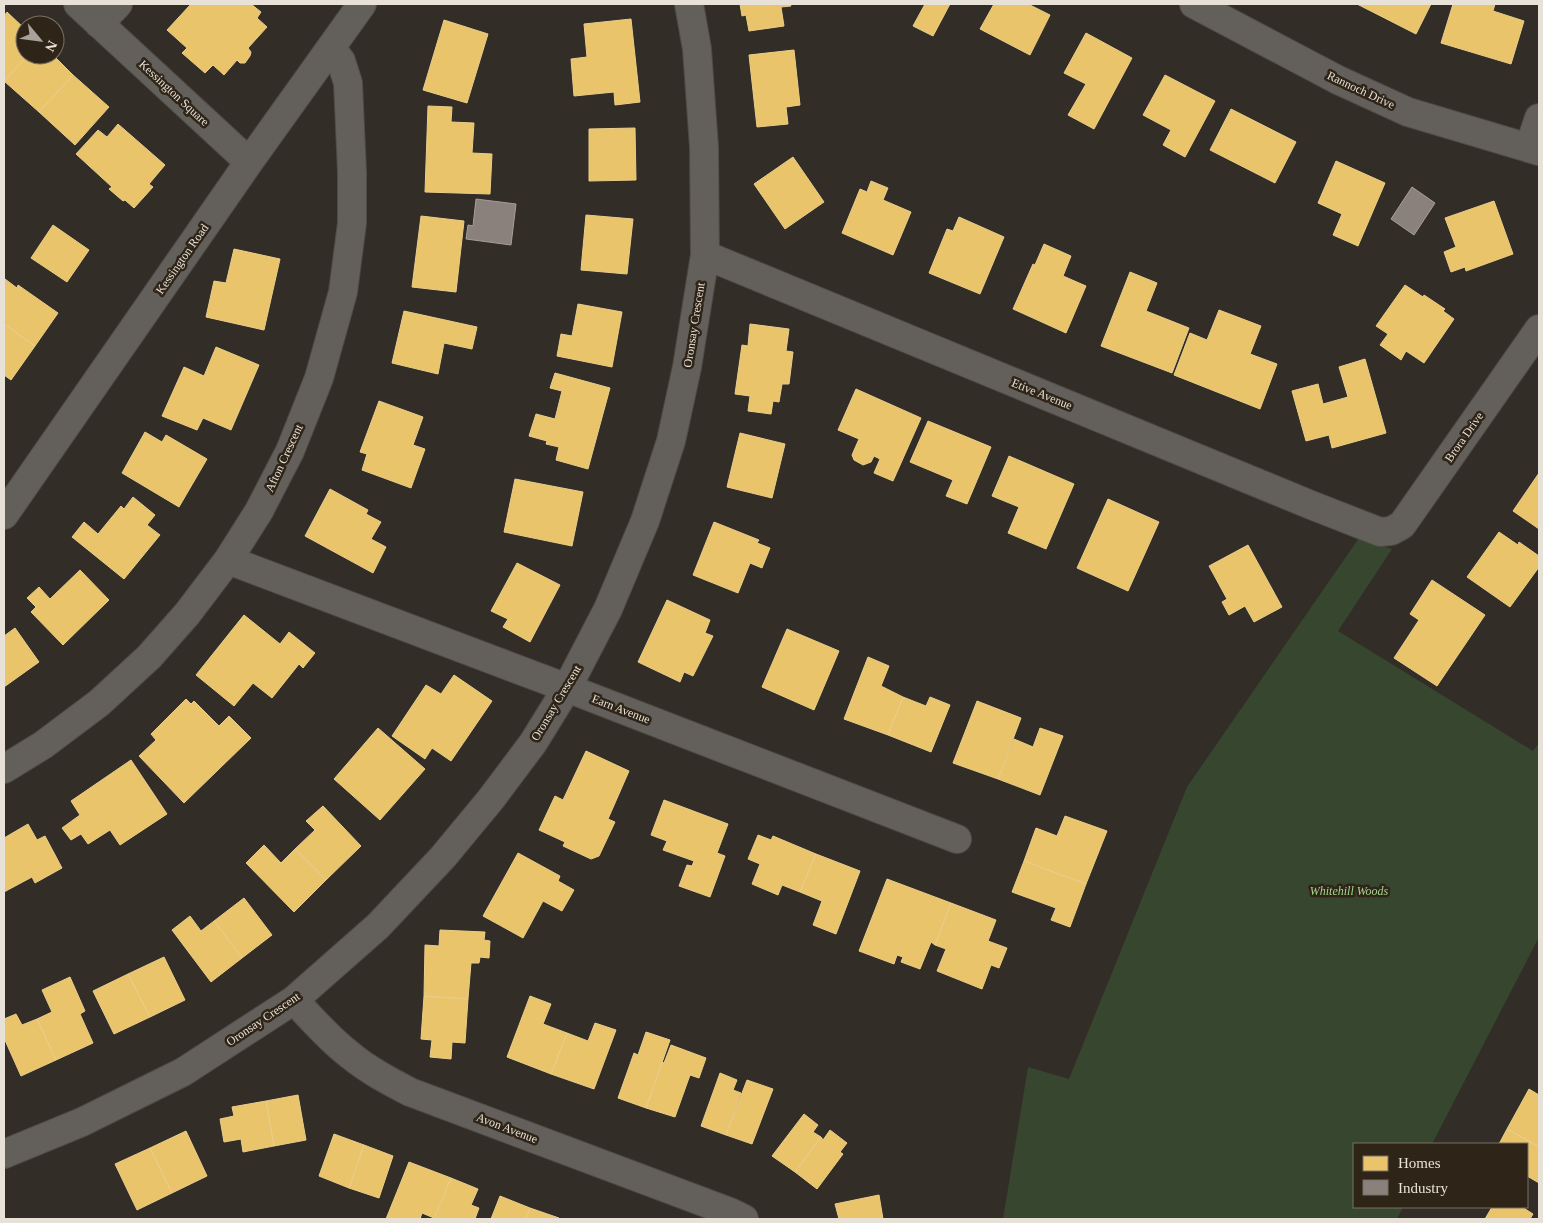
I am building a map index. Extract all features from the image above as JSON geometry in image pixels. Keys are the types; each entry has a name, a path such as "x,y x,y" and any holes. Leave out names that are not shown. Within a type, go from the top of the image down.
{"street":[{"name":"Kessington Square","path":"78,4 249,162"},
{"path":"99,24 118,4"},
{"name":"Kessington Road","path":"4,514 249,162 362,4"},
{"name":"Oronsay Crescent","path":"4,1154 82,1122 184,1072 294,1000 378,926 443,857 492,799 533,743 567,688 608,609 645,521 671,441 687,367 705,255 704,147 697,49 689,4"},
{"name":"Rannoch Drive","path":"1194,4 1338,80 1408,112 1534,150"},
{"name":"Afton Crescent","path":"4,769 43,745 99,703 149,657 187,614 228,560 259,511 290,451 319,378 343,292 352,223 348,83 341,62 331,48"},
{"path":"1534,150 1539,118"},
{"name":"Etive Avenue","path":"705,255 1380,532"},
{"name":"Brora Drive","path":"1380,532 1391,531 1402,525 1539,329"},
{"name":"Earn Avenue","path":"228,560 567,688 957,840"},
{"name":"Avon Avenue","path":"294,1000 322,1031 350,1056 379,1076 410,1092 730,1212 744,1219"}],"green space":[{"name":"Whitehill Woods","path":"1359,538 1392,549 1338,631 1533,751 1539,743 1539,937 1433,1143 1353,1143 1353,1208 1402,1208 1397,1219 1003,1219 1028,1067 1069,1079 1187,787"}],"building: Homes":[{"path":"191,4 251,4 261,12 257,18 267,27 248,48 251,52 245,63 240,63 237,60 224,75 213,65 205,73 182,53 187,48 167,30"},
{"path":"740,4 790,4 791,6 781,7 784,26 749,31 746,15 742,16"},
{"path":"925,4 950,4 933,36 913,26"},
{"path":"994,4 1028,4 1050,15 1030,55 980,29"},
{"path":"1357,4 1431,4 1416,34"},
{"path":"1453,4 1495,4 1493,11 1524,21 1511,64 1441,43"},
{"path":"7,12 15,20 15,65 19,65 4,81 4,16"},
{"path":"631,19 640,102 615,105 614,92 574,96 571,59 587,57 584,24"},
{"path":"444,20 488,34 467,103 423,90"},
{"path":"1086,33 1132,58 1094,129 1068,115 1086,84 1064,73"},
{"path":"794,50 800,105 786,107 788,124 757,127 749,55"},
{"path":"19,65 63,65 73,75 39,112 4,81"},
{"path":"73,75 109,107 75,145 39,112"},
{"path":"1165,75 1215,101 1185,157 1163,145 1171,130 1143,115"},
{"path":"428,106 452,107 451,122 474,123 472,153 492,154 490,194 425,192"},
{"path":"1231,109 1296,142 1275,183 1210,150"},
{"path":"118,124 165,165 149,184 153,187 134,208 109,189 112,187 76,154 98,130 107,137"},
{"path":"635,128 636,180 589,181 589,129"},
{"path":"793,157 824,202 785,229 754,184"},
{"path":"1336,161 1385,183 1358,246 1333,235 1342,214 1318,203"},
{"path":"871,181 888,188 883,200 911,212 893,255 842,233 860,189 867,192"},
{"path":"1494,201 1513,254 1466,271 1465,267 1451,272 1444,252 1456,247 1445,218"},
{"path":"586,215 633,219 627,274 581,270"},
{"path":"421,216 464,221 456,292 412,287"},
{"path":"959,217 1004,237 980,294 929,273 947,229 953,231"},
{"path":"53,225 89,250 67,282 31,258"},
{"path":"1044,244 1071,256 1063,276 1086,286 1066,333 1013,309"},
{"path":"234,249 280,259 264,330 206,317 214,281 226,283"},
{"path":"1130,272 1157,283 1146,311 1189,328 1172,373 1101,346"},
{"path":"5,279 17,288 18,285 58,313 35,346 4,324"},
{"path":"1405,285 1445,309 1443,311 1454,319 1424,363 1406,351 1401,360 1380,345 1388,334 1376,326"},
{"path":"578,304 622,312 612,367 557,356 561,334 572,336"},
{"path":"1219,310 1261,326 1250,354 1277,364 1260,409 1174,375 1190,333 1207,340"},
{"path":"404,311 477,327 472,349 444,343 438,374 392,363"},
{"path":"4,324 35,346 11,380 4,375"},
{"path":"750,324 789,329 786,351 793,352 789,384 782,384 779,402 773,401 771,414 748,411 750,396 735,394 742,345 748,346"},
{"path":"216,347 259,365 231,430 203,418 197,430 162,416 184,367 204,376"},
{"path":"1365,359 1386,433 1332,448 1329,435 1306,441 1292,391 1318,384 1323,404 1348,397 1339,367"},
{"path":"555,373 610,388 588,469 556,460 559,447 546,444 547,441 529,436 536,414 555,419 562,391 550,388"},
{"path":"856,389 921,418 893,481 874,473 880,459 874,456 871,462 863,465 854,460 852,455 859,439 838,430"},
{"path":"379,401 423,417 413,445 425,449 411,488 362,470 367,454 360,452"},
{"path":"928,421 991,447 967,504 946,496 953,480 910,462"},
{"path":"145,432 162,442 166,435 207,459 179,507 122,473"},
{"path":"740,433 785,444 772,498 727,487"},
{"path":"1009,456 1074,484 1046,549 1008,533 1019,507 992,496"},
{"path":"1539,473 1539,529 1513,511"},
{"path":"515,479 583,492 572,546 504,532"},
{"path":"330,489 368,510 366,514 381,522 371,539 386,547 373,573 305,536"},
{"path":"133,497 155,515 147,525 160,535 124,579 72,537 84,522 98,534 121,506 124,509"},
{"path":"1108,499 1159,522 1128,591 1077,568"},
{"path":"714,522 759,540 757,543 770,548 762,568 750,563 738,593 693,575"},
{"path":"1499,532 1518,545 1519,542 1539,556 1539,567 1510,607 1467,577"},
{"path":"1248,545 1282,607 1254,622 1245,606 1229,615 1222,602 1227,599 1209,566"},
{"path":"517,563 560,585 530,642 503,627 508,619 491,611"},
{"path":"80,570 109,600 63,645 31,612 36,607 27,598 39,587 50,599"},
{"path":"1432,580 1485,615 1437,686 1394,658 1419,620 1410,614"},
{"path":"667,600 710,620 705,633 713,636 693,676 684,672 680,682 638,662"},
{"path":"244,615 280,644 289,632 315,653 303,668 299,664 272,698 253,683 234,706 196,675"},
{"path":"15,628 39,662 4,687 4,636"},
{"path":"787,629 839,651 814,710 762,687"},
{"path":"868,657 889,666 881,686 903,697 888,735 844,719"},
{"path":"454,675 492,701 451,761 432,748 425,759 392,736 426,685 441,694"},
{"path":"903,697 926,706 930,697 950,705 931,752 888,735"},
{"path":"186,699 191,704 194,701 219,726 229,716 251,738 184,803 139,756 156,740 151,734"},
{"path":"977,701 1021,718 998,779 953,763"},
{"path":"378,728 425,769 380,820 334,779"},
{"path":"1040,728 1063,736 1040,795 998,779 1014,739 1033,747"},
{"path":"586,751 629,771 608,819 615,822 599,856 591,859 563,846 565,842 539,830 555,796 563,800"},
{"path":"131,760 167,814 120,845 110,830 88,844 81,834 71,840 62,828 80,815 71,801"},
{"path":"664,800 728,824 717,853 725,856 710,897 679,886 687,865 692,866 694,861 663,850 667,841 651,835"},
{"path":"323,806 361,846 326,880 295,849 315,830 306,821"},
{"path":"1065,816 1107,831 1086,884 1024,861 1036,828 1057,836"},
{"path":"28,824 37,840 45,836 62,868 35,883 32,877 4,892 4,838"},
{"path":"758,835 771,840 773,836 816,854 800,892 782,885 778,895 752,884 760,864 748,859"},
{"path":"264,845 281,863 295,849 326,880 294,912 246,863"},
{"path":"518,853 560,876 558,881 574,890 562,911 543,901 523,938 483,916"},
{"path":"816,854 860,871 836,934 813,925 822,901 800,892"},
{"path":"1024,861 1086,884 1070,927 1051,920 1056,908 1012,892"},
{"path":"887,879 951,903 935,945 931,942 920,969 901,962 903,957 897,955 894,964 859,951"},
{"path":"244,898 272,935 242,958 214,921"},
{"path":"951,903 996,920 988,941 1007,948 999,968 991,965 982,989 937,971 946,949 935,945"},
{"path":"190,916 201,931 214,921 242,958 211,982 172,930"},
{"path":"440,930 485,932 484,940 490,941 489,958 480,957 479,963 471,963 468,999 424,996 425,945 439,946"},
{"path":"164,957 185,1000 150,1017 128,974"},
{"path":"128,974 150,1017 114,1034 93,991"},
{"path":"70,977 85,1011 80,1014 93,1043 56,1060 37,1019 52,1012 42,990"},
{"path":"424,996 468,999 465,1043 452,1042 451,1059 430,1057 432,1040 421,1039"},
{"path":"530,996 551,1004 543,1024 567,1033 551,1074 507,1057"},
{"path":"16,1014 22,1025 37,1019 56,1060 21,1076 4,1038 4,1019"},
{"path":"595,1023 616,1030 594,1089 551,1074 567,1033 588,1041"},
{"path":"646,1032 670,1040 646,1108 618,1098 634,1053 638,1055"},
{"path":"671,1045 706,1058 699,1078 690,1075 675,1117 646,1108 662,1062 664,1063"},
{"path":"720,1073 737,1080 733,1090 741,1093 726,1135 701,1126"},
{"path":"747,1080 773,1089 752,1144 726,1135"},
{"path":"1529,1089 1539,1095 1539,1147 1507,1129"},
{"path":"298,1095 306,1140 274,1146 266,1101"},
{"path":"266,1101 274,1146 243,1152 241,1139 224,1142 220,1119 234,1116 232,1107"},
{"path":"804,1114 818,1125 813,1132 821,1137 795,1172 772,1156"},
{"path":"1507,1129 1539,1147 1539,1183 1528,1177 1528,1143 1500,1143"},
{"path":"830,1130 847,1143 840,1152 843,1154 817,1189 795,1172 821,1137 823,1140"},
{"path":"186,1131 207,1176 172,1193 150,1148"},
{"path":"334,1134 364,1145 349,1188 319,1176"},
{"path":"364,1145 393,1156 379,1198 349,1188"},
{"path":"150,1148 172,1193 137,1210 115,1164"},
{"path":"409,1162 451,1178 434,1218 422,1213 420,1219 386,1219"},
{"path":"451,1178 478,1189 471,1205 479,1208 475,1219 434,1219"},
{"path":"879,1195 883,1219 839,1219 835,1204"},
{"path":"500,1196 530,1208 526,1219 491,1219"},
{"path":"530,1208 559,1218 526,1219"},
{"path":"1491,1208 1524,1208 1533,1214 1530,1219 1485,1219"}],"building: Industry":[{"path":"1412,187 1435,203 1414,235 1391,219"},
{"path":"476,199 516,204 511,245 466,239 468,225 473,226"}]}
